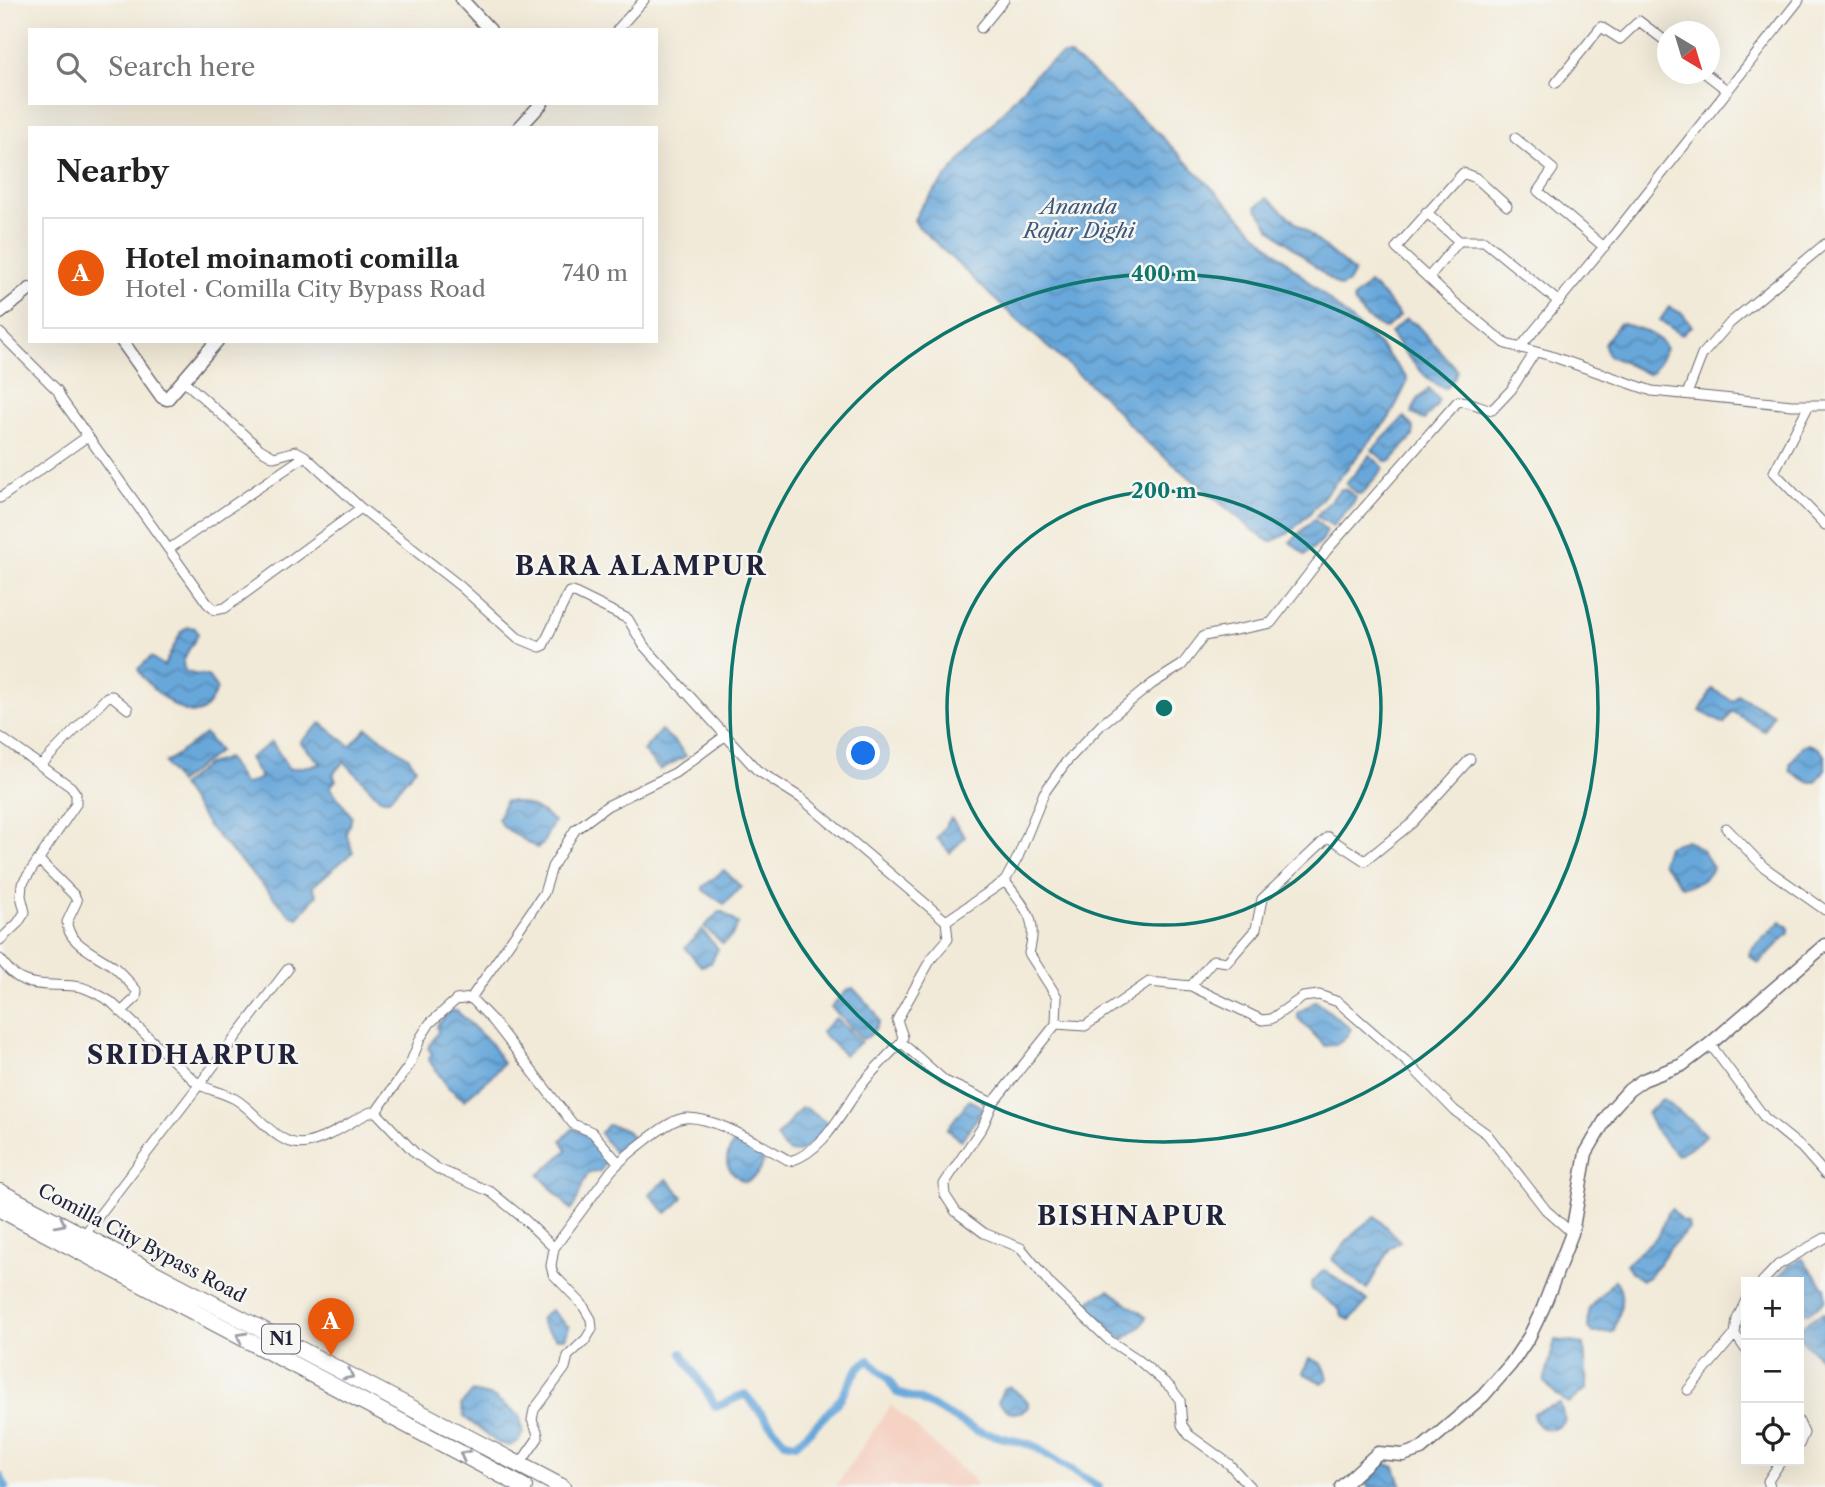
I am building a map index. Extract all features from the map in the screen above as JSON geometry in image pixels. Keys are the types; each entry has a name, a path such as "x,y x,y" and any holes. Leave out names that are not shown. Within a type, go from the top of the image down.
{"highway":[{"name":"Comilla City Bypass Road","path":"0,1192 562,1487"},
{"name":"N1","path":"0,1209 524,1487"}],"main road":[{"path":"461,0 488,28"},
{"path":"521,126 540,105"},
{"path":"0,313 28,291"},
{"path":"123,343 164,399 170,399 215,343"},
{"path":"1341,1487 1378,1453 1403,1455 1421,1449 1498,1381 1529,1337 1538,1318 1572,1233 1586,1153 1611,1110 1629,1090 1643,1080 1682,1065 1710,1044 1825,945"}],"street":[{"path":"619,28 644,0"},
{"path":"981,28 1004,0"},
{"path":"1519,349 1604,247 1799,0"},
{"path":"1556,83 1601,27 1620,39 1639,21 1657,35"},
{"path":"1719,84 1728,91"},
{"path":"1515,138 1553,170 1538,191 1604,247"},
{"path":"1507,206 1476,177 1463,173 1395,248 1496,338 1519,349 1548,355 1652,391 1825,405"},
{"path":"1426,212 1459,241 1484,241 1559,302"},
{"path":"1428,278 1459,241"},
{"path":"1686,394 1702,355 1730,323 1825,244"},
{"path":"0,333 50,381 207,603 215,610 225,608 361,508"},
{"path":"946,921 1004,881 1018,857 1044,793 1066,762 1102,724 1152,684 1182,665 1203,636 1271,623 1327,550 1458,401 1468,401 1492,410 1511,390 1535,352"},
{"path":"184,382 261,449 274,457 296,452 305,456 361,508 460,586 518,638 540,648 569,592 621,614 632,623 644,646 757,770 801,798 946,921 948,939 931,959 897,1020 903,1037 901,1042 861,1086 834,1128 800,1158 790,1161 754,1140 699,1119 680,1119 650,1137 618,1162 554,1248 551,1266 553,1274 582,1304 591,1319 592,1329 586,1339 568,1356 565,1368 534,1410 532,1420 538,1438 520,1464"},
{"path":"1809,405 1774,472 1825,525"},
{"path":"0,498 88,436"},
{"path":"169,549 305,456"},
{"path":"41,765 107,698 113,696 128,709"},
{"path":"376,1112 410,1064 430,1023 457,1000 471,998 544,892 552,867 575,830 607,806 675,773 726,735"},
{"path":"0,737 71,787 76,794 76,804 22,884 21,896 25,912 18,923 0,940"},
{"path":"1191,986 1213,960 1227,961 1256,929 1262,900 1328,837 1365,861 1412,822 1470,759"},
{"path":"1726,828 1764,867 1825,909"},
{"path":"39,860 77,901 66,927 71,934 85,948 115,968 137,992 136,998 121,1012"},
{"path":"1004,881 1030,916 1034,929 1029,953 1057,997 1056,1024 993,1103 983,1126 944,1184 945,1195 956,1212 984,1233 1021,1248 1051,1285 1101,1332 1170,1387 1180,1400 1182,1425 1189,1435 1230,1464 1250,1487"},
{"path":"0,960 14,975 25,981 82,987 97,993 200,1085 234,1099 255,1113 269,1130 292,1141 304,1144 320,1139 371,1112 376,1112"},
{"path":"84,1235 288,969"},
{"path":"1056,1024 1085,1026 1149,982 1191,986 1262,1020 1271,1019 1303,997 1319,995 1338,1002 1407,1062 1455,1111 1487,1134 1546,1210 1572,1233"},
{"path":"471,998 494,1022 573,1124 592,1132 618,1162"},
{"path":"901,1042 945,1082 993,1103"},
{"path":"1710,1044 1765,1118 1792,1140 1825,1174"},
{"path":"376,1112 415,1153 438,1169 491,1192 554,1248"},
{"path":"1767,1277 1778,1265 1825,1238"},
{"path":"1688,1390 1735,1334 1741,1311"},
{"path":"1735,1334 1741,1343"},
{"path":"1770,1487 1768,1481 1778,1466"}],"shaded area":[{"path":"891,1405 970,1477 979,1487 835,1487"}],"water":[{"name":"Ananda Rajar Dighi","path":"1062,55 1069,55 1091,72 1159,134 1266,243 1380,346 1407,378 1390,417 1309,514 1289,533 1271,542 1143,439 1103,396 1003,307 914,220 922,205 1039,70"},
{"path":"1267,198 1354,272 1348,283 1341,287 1331,280 1270,228 1256,207"},
{"path":"1369,283 1400,316 1385,329 1366,317 1353,299"},
{"path":"1669,307 1683,314 1692,326 1681,335 1660,320"},
{"path":"1406,319 1416,324 1457,370 1454,379 1446,388 1423,374 1390,333"},
{"path":"1620,323 1653,335 1663,343 1666,349 1654,370 1648,374 1608,355 1604,344"},
{"path":"1429,389 1439,400 1424,420 1411,413 1418,399"},
{"path":"1404,417 1414,428 1413,436 1391,461 1385,461 1372,450"},
{"path":"1370,455 1383,467 1362,494 1358,494 1346,484"},
{"path":"1341,489 1356,497 1333,526 1316,516"},
{"path":"1314,519 1327,531 1322,541 1305,555 1290,542"},
{"path":"188,627 195,628 198,634 185,658 184,667 188,672 209,677 217,689 206,708 193,713 165,698 148,683 138,669 151,657 164,666 181,632"},
{"path":"1712,689 1733,701 1738,695 1773,714 1764,731 1732,711 1724,724 1700,711"},
{"path":"321,723 350,746 367,728 408,757 416,768 389,799 380,799 344,761 333,774 336,780 330,787 352,817 346,833 353,852 312,887 317,895 298,918 290,915 208,826 181,786 206,765 227,758 244,785 261,778 249,758 272,742 289,769 321,764 300,742"},
{"path":"661,730 686,756 660,770 643,751"},
{"path":"205,734 219,751 178,783 165,763"},
{"path":"1809,744 1825,755 1825,769 1816,782 1808,782 1790,771 1790,764 1802,746"},
{"path":"505,801 531,807 554,821 542,845 537,848 502,826 498,819"},
{"path":"951,818 965,837 950,853 937,838"},
{"path":"1687,840 1702,850 1713,867 1700,882 1681,886 1662,862 1667,846"},
{"path":"724,870 741,887 724,904 703,890 703,887"},
{"path":"719,912 723,912 738,924 732,936 723,944 704,927"},
{"path":"1781,921 1789,928 1789,933 1759,963 1749,956 1750,951"},
{"path":"702,930 718,949 711,963 701,966 685,948"},
{"path":"853,988 875,1012 879,1021 872,1033 862,1039 831,1007 846,991"},
{"path":"1316,1001 1351,1029 1341,1042 1325,1046 1298,1018 1298,1013"},
{"path":"450,1011 457,1011 491,1044 503,1063 464,1100 448,1087 428,1059 432,1054 428,1048 438,1032 437,1025"},
{"path":"836,1018 861,1042 844,1055 821,1032"},
{"path":"1662,1099 1706,1135 1677,1155 1658,1134 1647,1113"},
{"path":"969,1100 984,1108 961,1140 947,1129"},
{"path":"801,1108 806,1108 828,1124 810,1145 803,1150 789,1152 777,1137"},
{"path":"607,1125 629,1133 634,1141 631,1148 614,1152 600,1133"},
{"path":"574,1128 596,1141 610,1158 599,1172 590,1172 587,1176 571,1210 539,1175 567,1150 561,1140"},
{"path":"734,1142 747,1145 764,1158 758,1173 744,1182 727,1164"},
{"path":"667,1179 683,1197 666,1213 649,1194"},
{"path":"1672,1209 1681,1221 1688,1223 1689,1229 1670,1248 1649,1277 1642,1280 1632,1273 1626,1264 1659,1235 1667,1213"},
{"path":"1375,1216 1400,1241 1390,1248 1367,1289 1332,1259 1357,1230"},
{"path":"1802,1258 1825,1288 1825,1301 1808,1313 1804,1312 1804,1277 1778,1277 1790,1264"},
{"path":"1324,1270 1368,1301 1350,1320 1311,1289 1311,1283"},
{"path":"1615,1280 1621,1291 1621,1298 1613,1332 1593,1333 1588,1328 1589,1308"},
{"path":"1109,1290 1146,1317 1141,1326 1123,1340 1087,1307 1090,1300"},
{"path":"551,1310 569,1327 565,1338 557,1338 540,1320"},
{"path":"1825,1313 1825,1363 1804,1342 1804,1326"},
{"path":"1555,1340 1584,1344 1587,1389 1569,1403 1544,1382"},
{"path":"1309,1358 1322,1365 1328,1379 1322,1383 1303,1373"},
{"path":"1010,1386 1028,1402 1028,1407 1021,1413 1011,1413 998,1402 1003,1389"},
{"path":"472,1392 493,1397 520,1416 523,1432 519,1441 510,1446 498,1443 464,1417 461,1405"},
{"path":"1560,1403 1565,1421 1561,1425 1546,1429 1537,1424 1533,1413"},
{"path":"1381,1462 1395,1467 1402,1487 1368,1487 1361,1475"}],"waterway":[{"path":"682,1353 716,1407 745,1394 785,1442 796,1444 813,1428 839,1400 859,1368 869,1360 888,1379 897,1393 921,1400 977,1431 1032,1445 1099,1487"},
{"path":"0,1476 6,1487"}],"place":[{"name":"Hotel moinamoti comilla","path":"331,1356"}],"district":[{"name":"BARA ALAMPUR","path":"641,566"},
{"name":"SRIDHARPUR","path":"193,1055"},
{"name":"BISHNAPUR","path":"1132,1216"}]}
